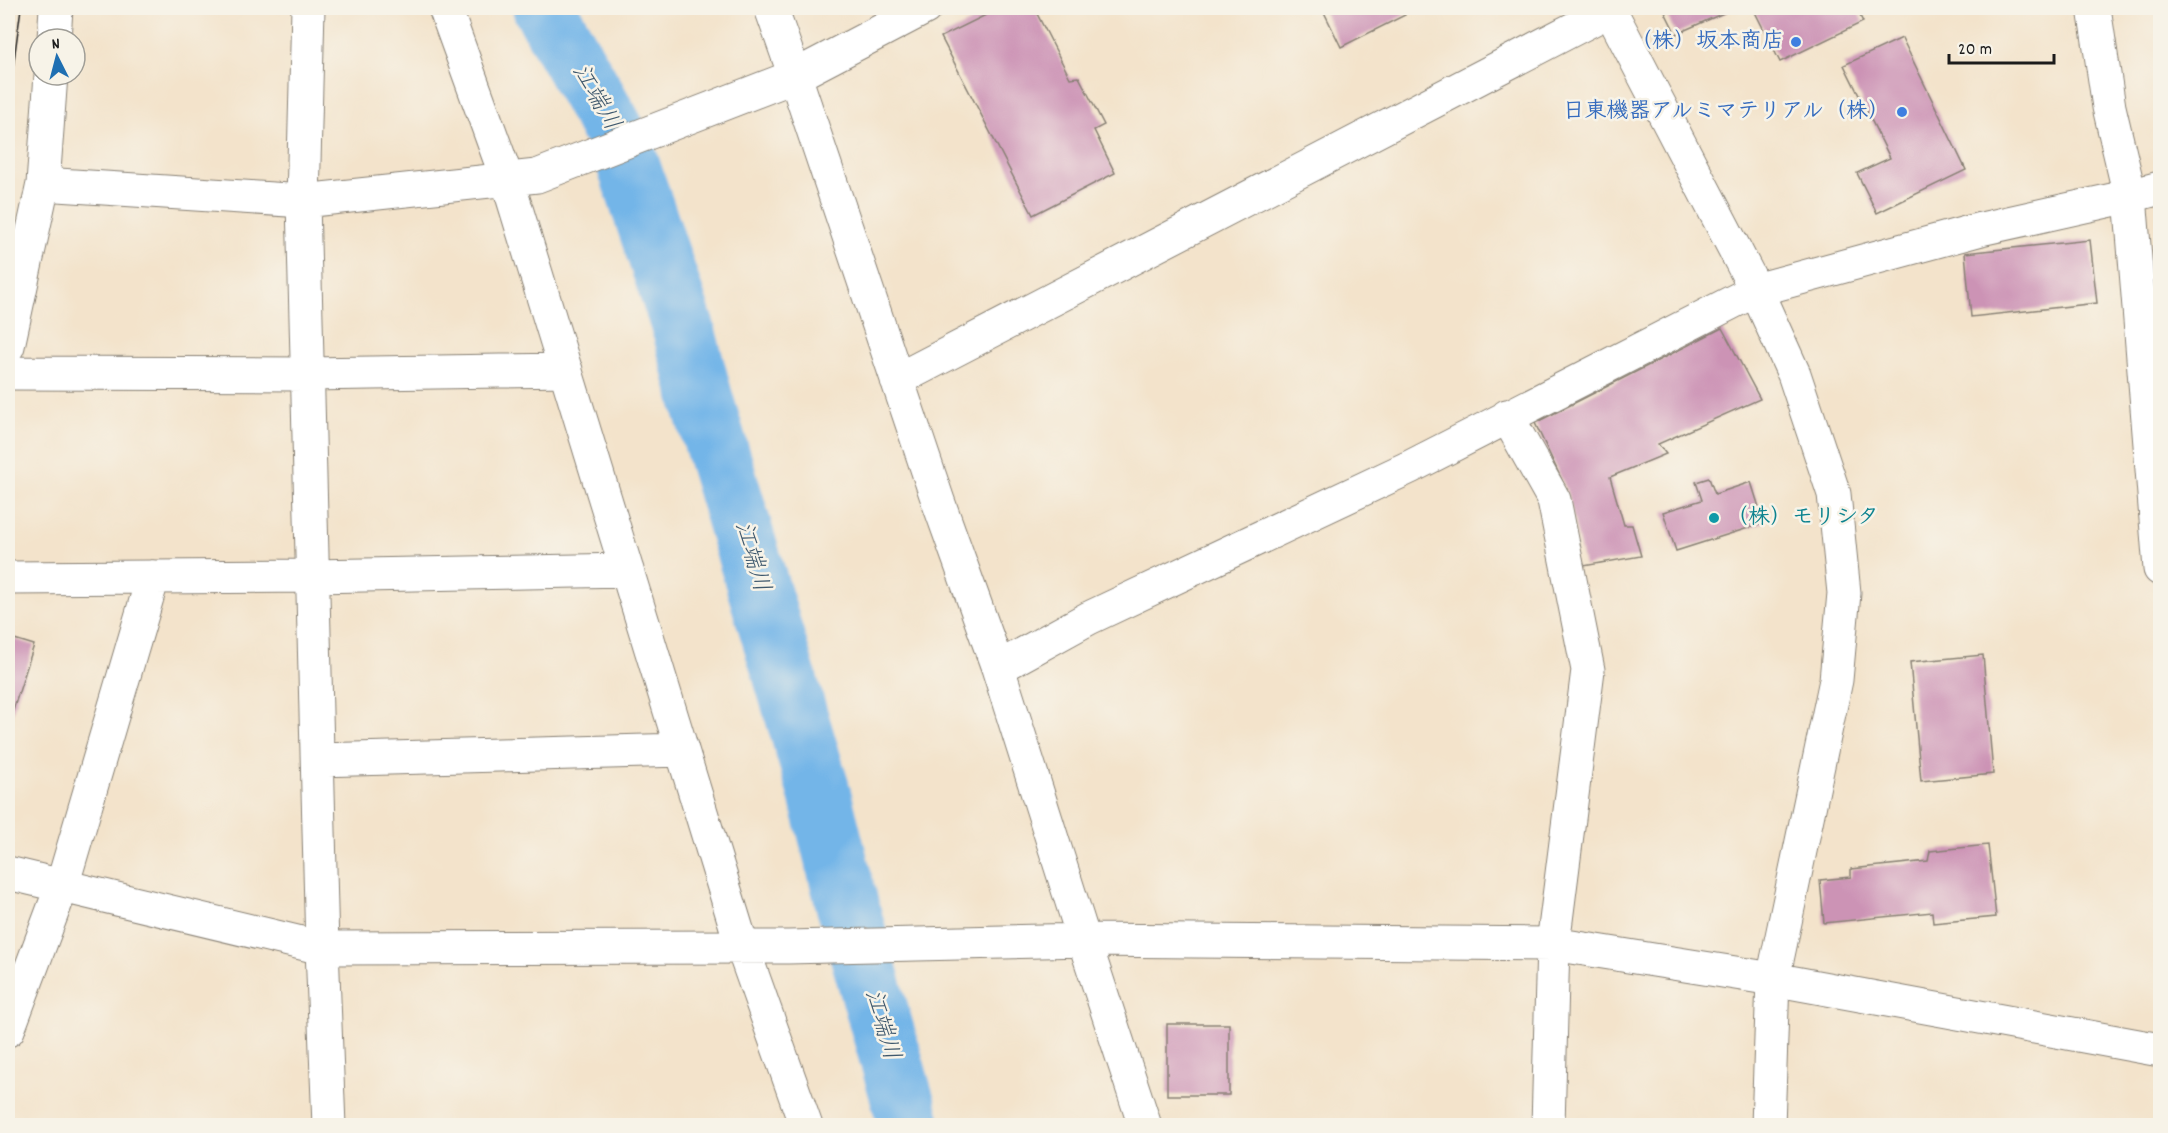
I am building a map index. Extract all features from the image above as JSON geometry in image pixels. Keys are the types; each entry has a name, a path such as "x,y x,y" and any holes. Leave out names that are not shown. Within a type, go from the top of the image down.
{"street":[{"path":"55,27 56,8"},
{"path":"308,8 303,201 322,948 329,1125"},
{"path":"445,8 522,178 566,370 742,946 807,1125"},
{"path":"771,8 784,80 897,380 998,668 1144,1125"},
{"path":"43,184 303,201 522,178 784,80 925,8"},
{"path":"897,380 1611,8 1756,290 1794,374 1834,494 1844,593 1836,680 1773,980 1768,1125"},
{"path":"2094,8 2109,107 2145,192 2160,569"},
{"path":"8,346 43,184 50,87"},
{"path":"998,668 1089,618 1410,467 1756,290 1981,229 2145,192"},
{"path":"8,373 308,374 566,370"},
{"path":"1507,416 1554,500 1588,670 1553,944 1548,1125"},
{"path":"8,578 313,576 627,570"},
{"path":"8,1030 62,886 153,577"},
{"path":"318,760 682,750"},
{"path":"8,873 322,948 788,947 1026,940 1553,944 1773,980 2160,1050"}],"building":[{"path":"1000,8 1034,8 1070,78 1079,77 1104,125 1094,130 1115,173 1033,215 941,37"},
{"path":"1322,8 1401,8 1405,15 1341,47"},
{"name":"（株）坂本商店","path":"1663,8 1735,8 1676,34"},
{"name":"（株）坂本商店","path":"1753,8 1856,8 1863,22 1780,62"},
{"name":"日東機器アルミマテリアル（株）","path":"1902,38 1966,170 1877,213 1857,173 1890,158 1844,65"},
{"path":"2090,240 2097,303 1971,317 1965,253"},
{"path":"1722,328 1760,399 1658,444 1666,454 1610,477 1624,525 1632,525 1641,556 1584,566 1568,493 1535,423"},
{"name":"（株）モリシタ","path":"1709,478 1715,494 1751,482 1764,523 1676,551 1663,512 1702,500 1696,482"},
{"path":"8,637 34,645 8,726"},
{"path":"1983,655 1993,774 1921,781 1910,662"},
{"path":"1988,845 1996,917 1933,923 1932,912 1824,923 1820,880 1851,877 1851,869 1928,861 1930,851"},
{"path":"1167,1024 1229,1024 1229,1095 1167,1095"}],"waterway":[{"name":"江端川","path":"544,8 622,146 684,331 701,396 818,788 848,908 910,1126"}],"tram line":[{"path":"8,105 21,8"}],"place":[{"name":"（株）坂本商店","path":"1796,42"},
{"name":"日東機器アルミマテリアル（株）","path":"1902,112"},
{"name":"（株）モリシタ","path":"1714,518"}]}
